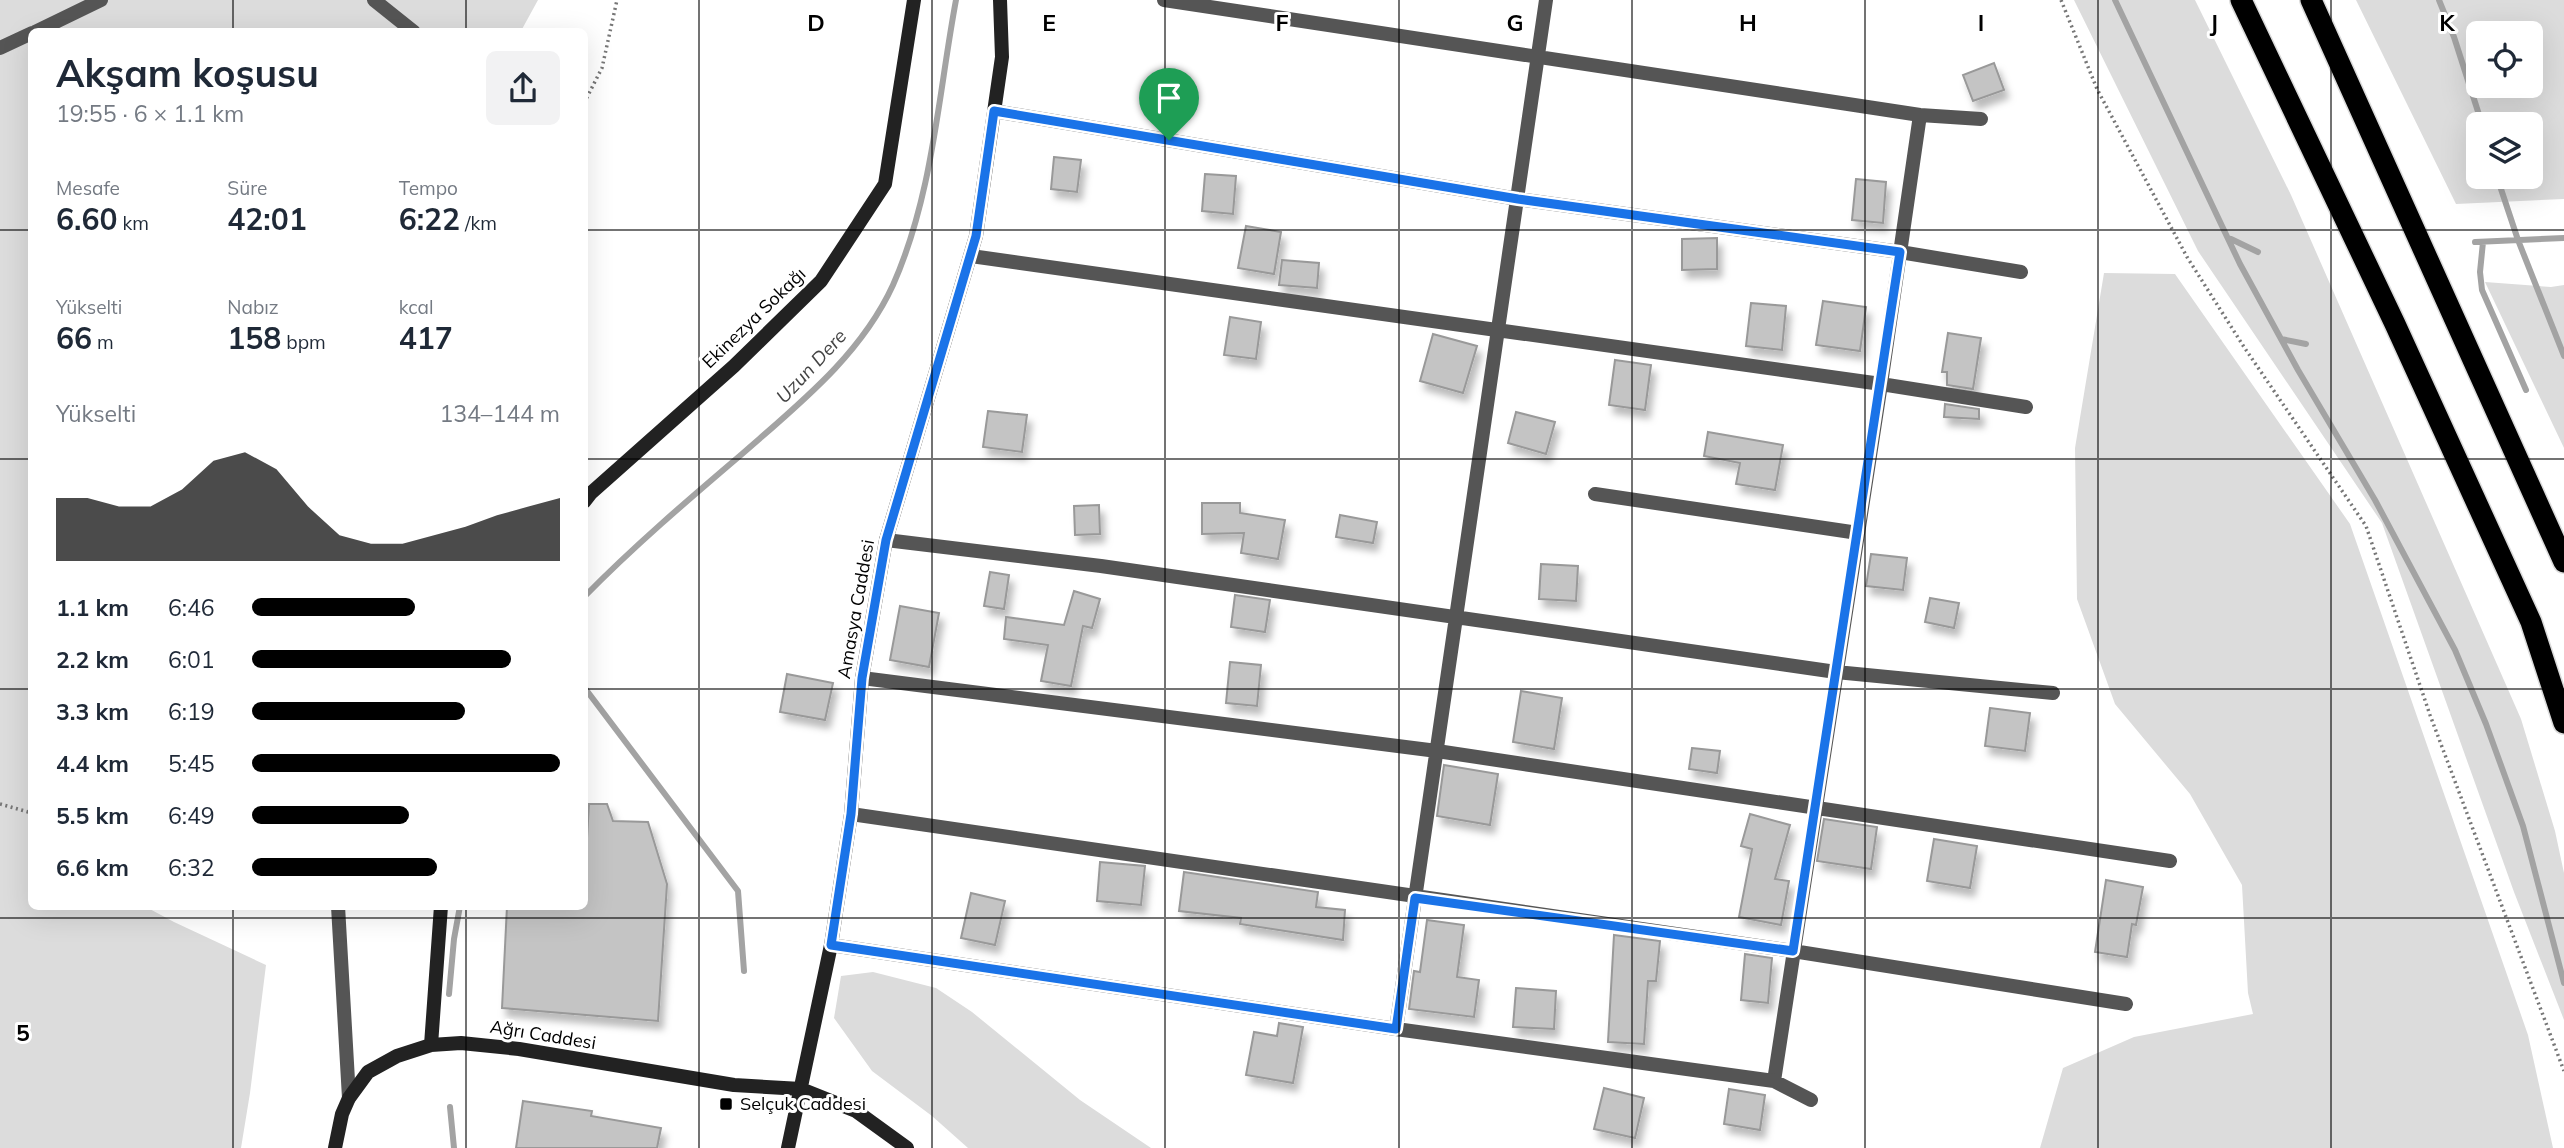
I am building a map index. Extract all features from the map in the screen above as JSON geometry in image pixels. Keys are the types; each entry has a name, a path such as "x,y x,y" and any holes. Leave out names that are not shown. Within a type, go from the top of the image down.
{"highway":[{"path":"2241,0 2336,198 2531,622 2564,723"},
{"path":"2311,0 2564,562"}],"street":[{"path":"42,28 101,0"},
{"path":"374,0 409,28"},
{"name":"Ekinezya Sokağı","path":"588,497 734,366 821,281 878,195 885,184 914,0"},
{"name":"Amasya Caddesi","path":"788,1148 831,945 851,814 862,678 886,540 976,236 1002,57 1000,0"},
{"path":"1164,0 1920,115 1981,119"},
{"path":"1396,1029 1546,0"},
{"path":"0,48 28,34"},
{"path":"994,111 1518,199 1900,252 2021,272"},
{"path":"1774,1081 1920,115"},
{"path":"971,256 1881,384 2026,407"},
{"path":"1595,494 1858,533"},
{"path":"886,540 1101,566 1836,672 2053,692"},
{"path":"862,678 1437,751 2170,861"},
{"path":"851,814 1793,951 2126,1004"},
{"path":"338,910 349,1098"},
{"path":"431,1045 440,910"},
{"path":"831,945 1396,1029 1774,1081 1811,1100"},
{"name":"Ağrı Caddesi","path":"334,1148 342,1114 349,1098 368,1072 397,1056 431,1045 461,1042 519,1049 734,1085 801,1089"},
{"path":"801,1089 856,1111 907,1148"}],"path":[{"path":"588,95 602,68 617,0"},
{"path":"2062,0 2097,89 2187,257 2365,526 2430,715 2564,1071"},
{"path":"0,804 28,812"}],"shaded area":[{"path":"0,0 538,0 523,28 28,28 28,910 152,910 266,965 241,1148 0,1148"},
{"path":"2074,0 2195,0 2291,195 2521,719 2555,831 2564,873 2564,1020 2514,892 2382,523 2198,251"},
{"path":"2356,0 2564,0 2564,199 2456,204"},
{"path":"2104,273 2175,274 2350,524 2528,1035 2553,1148 2040,1148 2063,1068 2134,1037 2253,1014 2248,993 2242,885 2190,794 2115,704 2077,599 2075,448"},
{"path":"2485,282 2551,287 2564,285 2564,448"},
{"path":"873,972 936,988 972,1012 1080,1100 1151,1148 968,1148 932,1116 872,1071 834,1018 841,976"}],"building":[{"path":"1994,63 2004,90 1973,101 1963,75"},
{"path":"1054,157 1081,160 1077,192 1051,189"},
{"path":"1205,174 1236,176 1233,214 1202,211"},
{"path":"1856,179 1886,182 1883,223 1852,220"},
{"path":"1246,226 1281,232 1274,274 1238,268"},
{"path":"1717,238 1717,269 1682,270 1682,239"},
{"path":"1282,260 1319,263 1317,288 1279,285"},
{"path":"1823,301 1866,307 1860,351 1816,345"},
{"path":"1751,303 1786,306 1782,350 1746,346"},
{"path":"1230,317 1261,322 1256,359 1224,355"},
{"path":"1948,333 1981,338 1973,389 1947,385 1947,372 1942,372"},
{"path":"1433,334 1477,346 1463,393 1420,381"},
{"path":"1615,360 1651,365 1645,410 1609,405"},
{"path":"1945,404 1979,409 1979,419 1944,417"},
{"path":"988,411 1027,415 1022,452 983,447"},
{"path":"1516,412 1555,422 1546,454 1508,443"},
{"path":"1708,432 1783,445 1775,490 1736,484 1740,463 1704,456"},
{"path":"1202,503 1240,503 1240,513 1285,520 1278,559 1241,553 1244,533 1202,534"},
{"path":"1099,505 1100,534 1075,535 1074,506"},
{"path":"1340,515 1377,522 1373,543 1336,537"},
{"path":"1871,554 1907,558 1903,590 1866,586"},
{"path":"1541,564 1578,566 1576,601 1539,599"},
{"path":"990,572 1009,575 1004,609 984,606"},
{"path":"1074,591 1100,599 1092,628 1083,626 1071,686 1041,681 1048,645 1004,639 1006,617 1064,625"},
{"path":"1235,595 1270,600 1265,632 1231,627"},
{"path":"1930,598 1959,603 1954,628 1925,622"},
{"path":"900,606 939,613 929,667 890,660"},
{"path":"1230,662 1261,665 1257,706 1226,703"},
{"path":"787,674 833,683 825,720 780,712"},
{"path":"1521,691 1562,698 1554,749 1513,742"},
{"path":"1990,708 2030,713 2025,751 1985,746"},
{"path":"1692,748 1720,751 1717,773 1689,769"},
{"path":"1444,765 1498,774 1490,825 1437,816"},
{"path":"589,804 607,804 613,821 648,822 667,884 658,1021 502,1008 507,910 588,910"},
{"path":"1750,814 1790,825 1775,879 1789,881 1781,925 1739,917 1752,849 1741,846"},
{"path":"1824,819 1877,827 1871,869 1817,861"},
{"path":"1934,839 1977,846 1970,888 1927,881"},
{"path":"1100,862 1145,866 1141,905 1097,901"},
{"path":"1184,872 1318,892 1316,907 1345,910 1343,940 1240,924 1241,918 1179,911"},
{"path":"2106,880 2143,887 2136,925 2132,924 2127,957 2095,952"},
{"path":"971,893 1005,901 995,945 961,938"},
{"path":"1427,920 1464,925 1457,977 1479,980 1474,1017 1409,1009 1414,971 1420,972"},
{"path":"1614,935 1660,941 1656,981 1648,981 1644,1044 1608,1042"},
{"path":"1745,954 1772,958 1768,1003 1741,1000"},
{"path":"1516,988 1556,991 1554,1029 1513,1027"},
{"path":"1279,1023 1303,1027 1293,1083 1246,1075 1254,1032 1277,1036"},
{"path":"1604,1088 1644,1098 1635,1138 1594,1129"},
{"path":"1729,1089 1765,1095 1760,1130 1724,1124"},
{"path":"523,1101 592,1111 591,1116 661,1128 657,1148 516,1148"}],"waterway":[{"name":"Uzun Dere","path":"588,593 827,377 864,334 880,310 906,251 926,181 956,0"},
{"path":"2115,0 2240,264 2298,370 2375,500 2455,650 2486,724 2523,826 2564,983"},
{"path":"2439,0 2478,112"},
{"path":"2501,189 2564,356"},
{"path":"2475,242 2564,238"},
{"path":"2231,239 2258,252"},
{"path":"2483,242 2480,272 2482,290 2526,390"},
{"path":"2281,339 2306,344"},
{"path":"588,692 738,891 744,971"},
{"name":"Uzun Dere","path":"449,994 459,910"},
{"name":"Uzun Dere","path":"450,1107 454,1148"}],"place":[{"name":"Selçuk Caddesi","path":"726,1104"}],"route":[{"path":"994,111 1169,140 1518,199 1900,252 1793,951 1415,898 1396,1029 831,945 851,814 862,678 886,540 971,256 994,111"}]}
